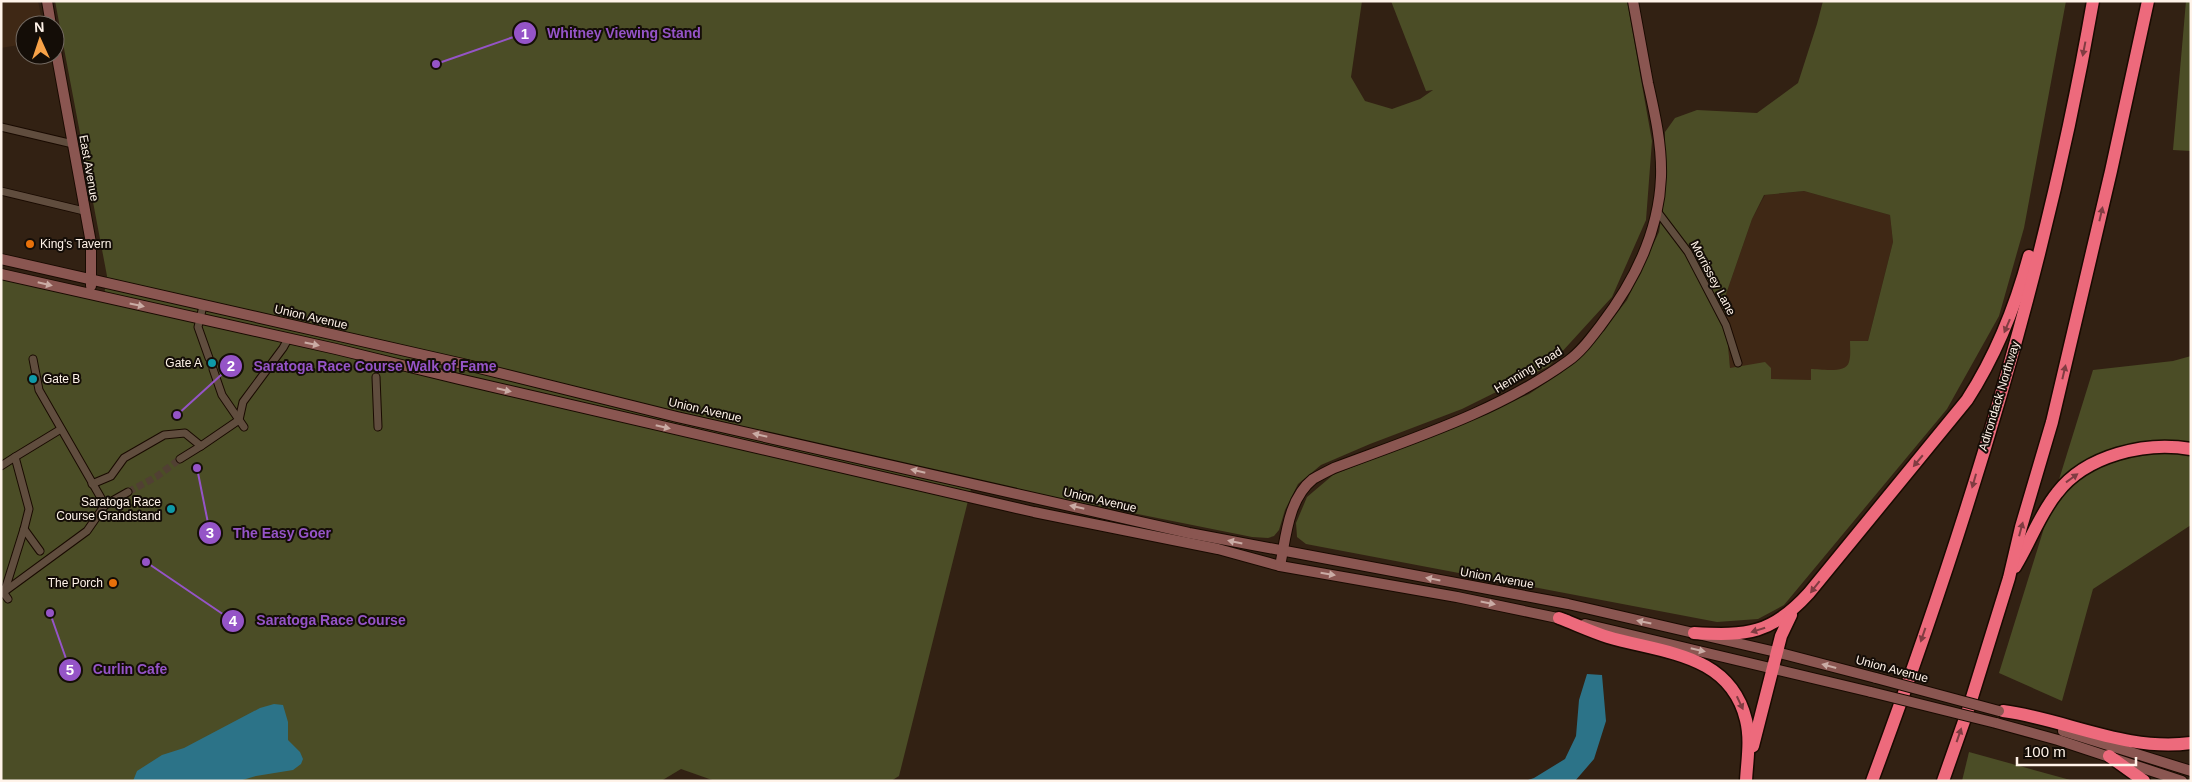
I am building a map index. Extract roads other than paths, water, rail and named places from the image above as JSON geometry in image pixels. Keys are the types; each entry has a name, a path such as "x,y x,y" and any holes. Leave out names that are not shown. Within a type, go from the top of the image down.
{"highway":[{"name":"Adirondack Northway","path":"1872,781 1965,512 2005,381 2064,147 2093,1"},
{"path":"1942,781 1969,707 2009,578 2021,527 2062,382 2148,1"},
{"path":"1746,781 1776,652 1784,627 1799,605 1951,420 1979,382 2009,321 2049,183 2064,147"},
{"path":"2009,578 2050,502 2065,484 2076,476 2107,458 2134,449 2161,446 2191,448"},
{"path":"1694,633 1732,634 1758,630 1780,620 1799,605"},
{"path":"1559,618 1607,637 1689,658 1709,668 1721,678 1737,696 1746,720 1748,739 1746,781"},
{"path":"2001,711 2019,713 2108,737 2153,744 2191,743"},
{"path":"2109,756 2144,781"}],"main road":[{"path":"47,1 49,15"},
{"name":"Henning Road","path":"1280,566 1292,509 1305,487 1314,479 1334,468 1504,401 1569,360 1588,342 1622,295 1644,253 1653,227 1661,178 1660,150 1633,1"},
{"name":"East Avenue","path":"58,65 91,243 92,281 89,295"},
{"name":"Union Avenue","path":"1,260 463,364 687,419 1189,533 1544,599 1776,652 2001,711 2013,717 2074,734 2191,772"},
{"name":"Union Avenue","path":"1,274 199,318 1025,510 1218,549 1280,566 1456,597 1559,618 1996,723 2109,756 2182,781"}],"street":[{"path":"1,127 73,144"},
{"path":"1,191 84,211"},
{"name":"Morrissey Lane","path":"1657,211 1688,252 1726,326 1738,363"},
{"path":"203,306 198,327 209,358"},
{"path":"180,459 239,420 243,402 288,339"},
{"path":"33,359 39,390 105,505"},
{"path":"213,369 222,395 244,427"},
{"path":"376,377 378,427"},
{"path":"1,466 61,429"},
{"path":"92,484 111,476 124,458 164,435 185,433 201,446"},
{"path":"4,594 29,509 14,457"},
{"path":"4,594 87,531 105,505 128,492"},
{"path":"24,530 40,551"}],"water":[{"path":"1587,674 1602,675 1606,721 1594,759 1575,781 1525,781 1534,778 1565,759 1576,736 1579,700"},
{"path":"274,704 283,705 288,722 288,740 300,752 303,759 301,764 293,770 256,776 239,781 133,781 137,771 162,755 184,748 260,708"}],"tunnel":[{"path":"128,492 156,477 180,459"}],"place":[{"name":"Whitney Viewing Stand","path":"436,64"},
{"name":"King's Tavern","path":"30,244"},
{"name":"Gate A","path":"212,363"},
{"name":"Gate B","path":"33,379"},
{"name":"Saratoga Race Course Walk of Fame","path":"177,415"},
{"name":"The Easy Goer","path":"197,468"},
{"name":"Saratoga Race Course Grandstand","path":"171,509"},
{"name":"Saratoga Race Course","path":"146,562"},
{"name":"The Porch","path":"113,583"},
{"name":"Curlin Cafe","path":"50,613"}]}
